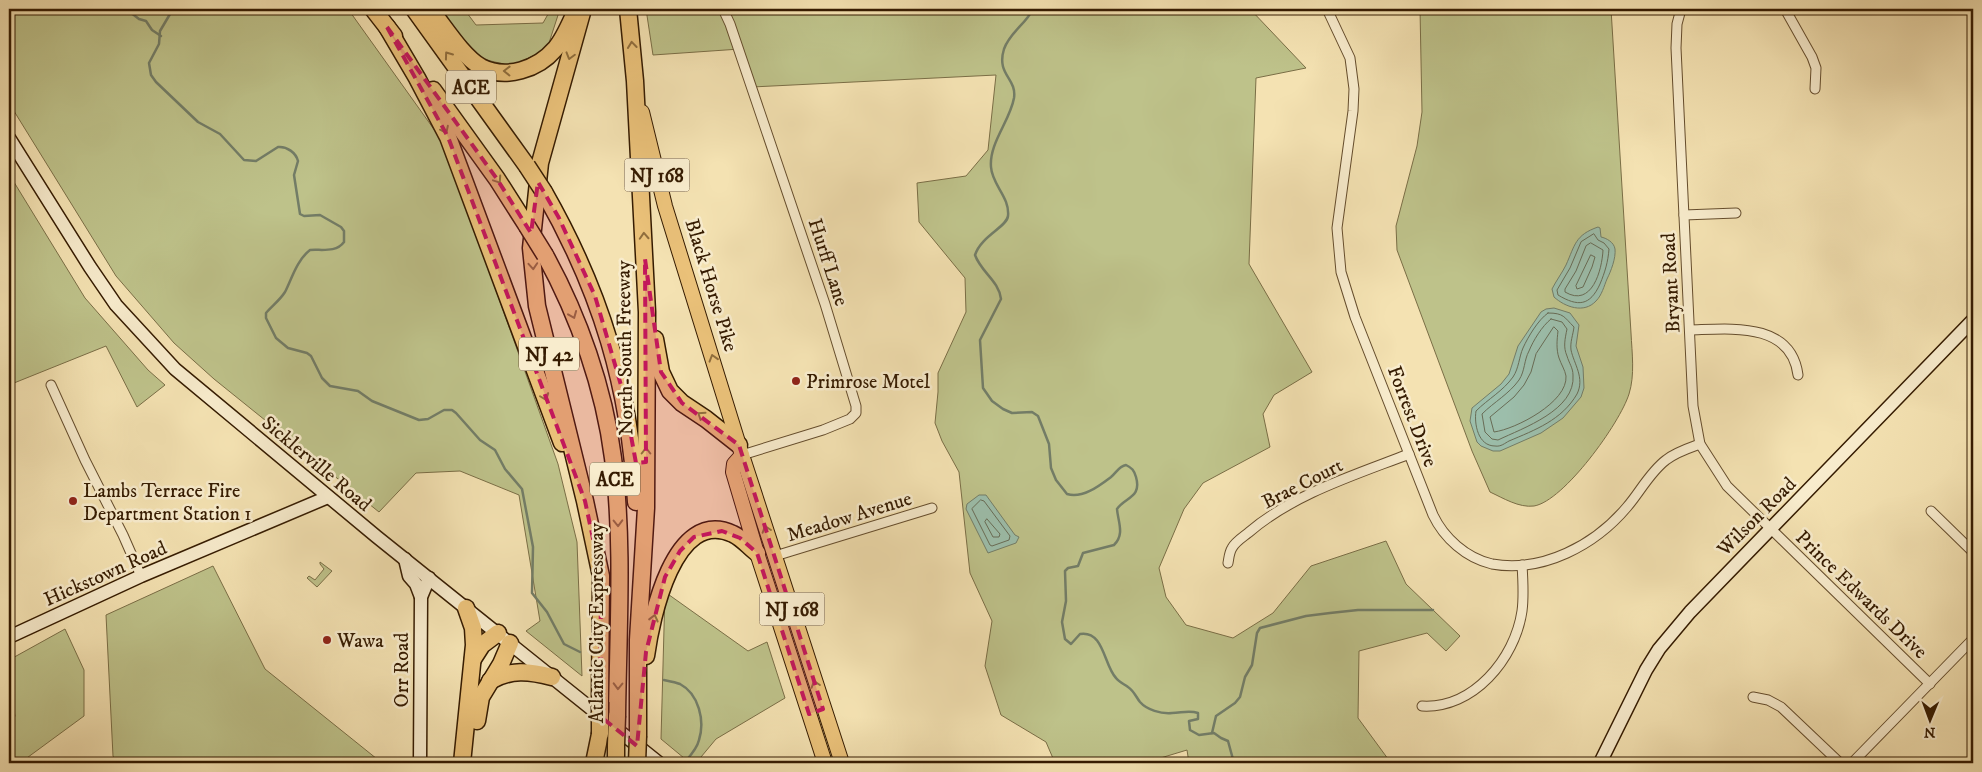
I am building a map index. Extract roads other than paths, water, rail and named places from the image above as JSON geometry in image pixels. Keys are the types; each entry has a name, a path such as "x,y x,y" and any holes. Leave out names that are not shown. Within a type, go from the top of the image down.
{"highway":[{"name":"Atlantic City Expressway","path":"374,9 497,178 527,226 558,279 589,358 600,393 613,458 618,518 616,763"},
{"name":"Atlantic City Expressway","path":"414,9 544,192 559,218 595,296 623,392 634,474 638,640"},
{"path":"430,9 471,58 482,67 512,72 532,67 556,49 577,9"},
{"name":"NJ 42","path":"583,9 540,163 531,248 537,306 585,501 600,576 601,763"},
{"name":"Black Horse Pike","path":"628,9 636,82"},
{"path":"387,27 417,78 448,137 585,501"},
{"name":"North-South Freeway","path":"636,82 647,312 646,508 638,640 637,763"},
{"path":"645,259 661,372 670,390 682,403 706,419 740,450"},
{"path":"638,736 645,662 650,634 665,576 680,551 694,537 702,533 722,531 740,538 757,553"},
{"path":"462,763 474,636 466,608"},
{"path":"473,659 482,645 504,638 501,664 481,697 478,706 473,763"},
{"path":"490,681 506,673 520,671 534,672 552,677"},
{"path":"594,763 600,734"}],"main road":[{"name":"Black Horse Pike","path":"636,82 665,206 740,450 842,763"},
{"name":"NJ 168","path":"740,450 733,472 757,553 825,763"},
{"path":"771,595 786,592"},
{"path":"809,714 823,709"}],"street":[{"name":"Hurff Lane","path":"723,9 730,24 825,304 856,406 856,413 850,419 823,430 740,450"},
{"name":"Forrest Drive","path":"1327,9 1350,58 1354,89 1354,110 1337,228 1339,260 1352,306 1433,515 1441,530 1463,550 1488,563 1522,565 1553,558 1592,539 1612,524 1667,460 1700,444"},
{"name":"Bryant Road","path":"1681,9 1676,48 1693,406 1700,444 1717,473 1726,486 1771,529"},
{"path":"1785,9 1812,57 1816,68 1815,89"},
{"name":"Sicklerville Road","path":"9,138 90,267 122,312 175,369 405,559 659,763"},
{"path":"1684,215 1736,213"},
{"name":"Wilson Road","path":"1600,763 1646,670 1659,649 1690,612 1973,320"},
{"path":"1690,330 1740,329 1762,333 1781,343 1788,351 1797,365 1798,375"},
{"path":"51,385 85,460 142,576"},
{"name":"Brae Court","path":"1228,563 1230,552 1236,544 1253,528 1275,513 1320,489 1409,454"},
{"name":"Hickstown Road","path":"9,637 142,576 328,496"},
{"name":"Meadow Avenue","path":"776,556 932,508"},
{"path":"1931,511 1973,552"},
{"name":"Prince Edwards Drive","path":"1771,529 1930,684"},
{"path":"405,559 409,576 416,584 421,597"},
{"path":"1422,706 1442,705 1465,696 1473,691 1499,665 1519,626 1523,600 1522,565"},
{"name":"Orr Road","path":"420,763 421,597 429,578"},
{"path":"1852,763 1973,639"},
{"path":"1753,697 1768,700 1781,707 1840,763"}],"water":[{"path":"1598,227 1600,228 1601,237 1610,241 1615,249 1612,268 1596,301 1586,307 1575,308 1564,304 1554,297 1552,289 1580,237"},
{"path":"1554,308 1570,313 1579,325 1576,346 1583,367 1584,388 1581,397 1563,418 1541,433 1500,451 1493,451 1481,446 1477,442 1470,421 1472,408 1501,384 1509,374 1518,346 1541,312"},
{"path":"979,495 986,495 1015,535 1019,537 1016,543 988,553 966,509 967,504"}],"waterway":[{"path":"9,17 24,9"},
{"path":"126,9 139,19 146,21 152,30 161,36"},
{"path":"173,9 160,31 159,44 149,63 151,75 156,82 198,122 220,134 244,160 256,161 278,147 291,151 298,161 294,175 300,214 304,216 320,215 341,227 344,231 344,242 337,248 310,250 305,254 298,264 285,292 266,313 266,318 276,338 288,348 307,353 311,356 322,378 330,386 358,391 372,401 419,420 428,419 444,410 452,410 480,440 495,450 505,469 522,489 533,547 532,593 547,612 564,644 580,652"},
{"path":"1033,9 1007,43 1002,58 1004,71 1013,86 1014,98 1012,107 993,149 991,167 994,180 1004,197 1008,216 1007,220 983,242 975,255 981,267 997,287 1001,299 980,340 983,388 992,401 1003,409 1012,413 1032,412 1038,416 1049,444 1051,468 1056,480 1067,494 1079,495 1090,491 1111,477 1119,468 1126,465 1134,471 1137,489 1117,509 1120,528 1117,541 1114,545 1083,553 1078,566 1068,568 1065,571 1066,601 1062,622 1065,639 1071,644 1080,634 1088,634 1094,638 1103,650 1116,678 1130,689 1146,707 1163,713 1198,713 1198,719 1189,721 1190,730 1199,735 1214,733 1228,741 1234,763"},
{"path":"1212,733 1216,716 1235,703 1240,697 1245,677 1252,665 1257,633 1260,628 1306,616 1358,610 1433,610"},
{"path":"664,680 687,688 696,701 701,717 701,733 698,743 684,763"}],"place":[{"name":"Primrose Motel","path":"796,381"},
{"name":"Lambs Terrace Fire Department Station 1","path":"73,501"},
{"name":"Wawa","path":"327,640"}]}
